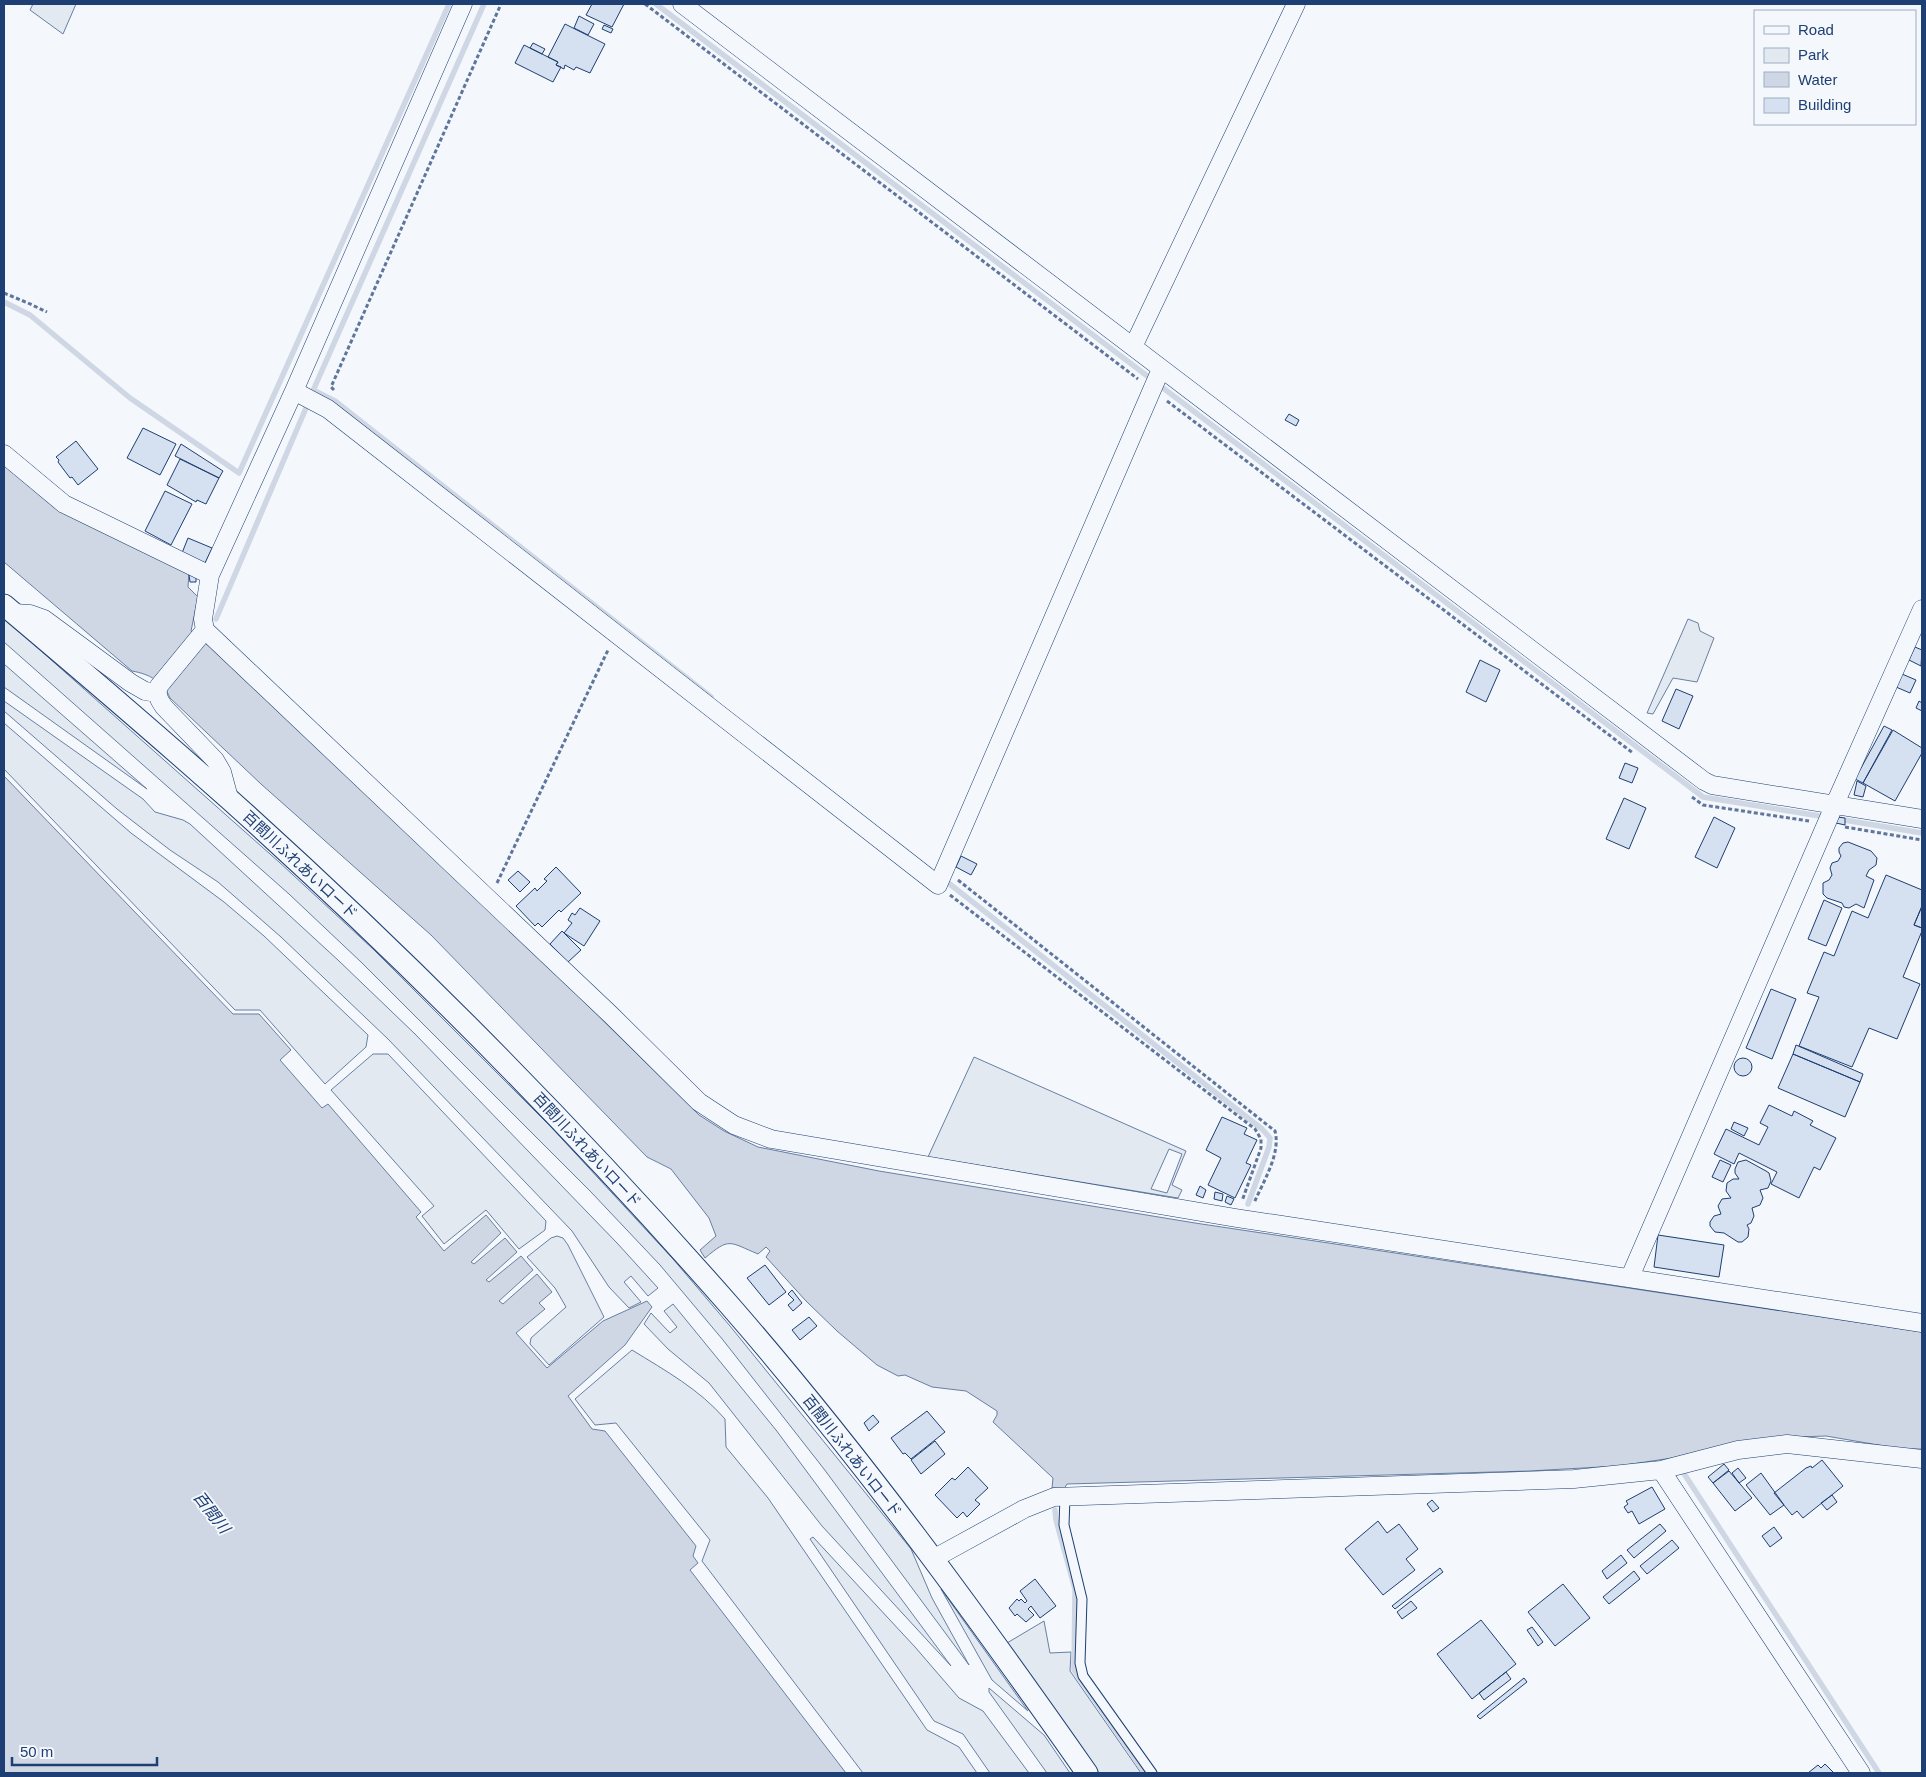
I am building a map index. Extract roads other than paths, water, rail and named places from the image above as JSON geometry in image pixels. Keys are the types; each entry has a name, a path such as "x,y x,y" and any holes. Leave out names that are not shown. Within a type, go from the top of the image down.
{"street":[{"path":"8,609 44,619 131,683 145,691 158,689 203,632 203,618 210,575 298,393 463,4"},
{"path":"682,4 1133,347 1156,381 1704,782 1830,817 1922,819"},
{"path":"1133,347 1296,4"},
{"path":"298,393 328,409 616,634 941,877 1156,381"},
{"path":"4,454 64,504 210,575"},
{"name":"百間川ふれあいロード","path":"8,609 228,798 354,915 503,1061 619,1183 733,1310 826,1423 933,1559 1010,1663 1086,1773"},
{"path":"1630,1277 1922,609"},
{"path":"203,632 611,1015 699,1102 734,1125 771,1139 1241,1219 1922,1323"},
{"path":"158,689 159,700 164,708 215,760 222,772 228,798"},
{"path":"933,1559 1024,1509 1054,1497 1574,1479 1661,1470 1738,1450 1787,1444 1922,1459"},
{"path":"1661,1470 1861,1773"}],"lane":[{"path":"1065,1497 1064,1525 1082,1599 1080,1663 1083,1676 1152,1773"}],"water":[{"path":"4,462 189,572 188,587 198,597 191,631 204,643 215,647 483,902 699,1115 724,1131 758,1147 879,1171 1195,1223 1922,1332 1922,1449 1902,1449 1826,1436 1770,1438 1720,1446 1672,1458 1618,1466 1529,1471 1067,1484 1064,1489 1052,1488 1053,1478 993,1422 997,1411 966,1391 932,1387 905,1375 898,1376 877,1365 837,1331 806,1301 766,1257 770,1251 766,1247 758,1254 735,1244 725,1244 705,1258 700,1250 716,1236 709,1218 671,1169 647,1157 431,935 261,784 170,698 164,687 150,676 132,671 4,562"},
{"name":"百間川","path":"4,776 233,1014 259,1014 291,1050 280,1060 322,1108 328,1104 421,1212 416,1217 444,1251 486,1215 501,1233 471,1262 474,1264 505,1238 517,1252 486,1280 489,1282 521,1256 533,1270 499,1301 503,1304 537,1274 552,1292 539,1303 545,1309 516,1333 547,1368 603,1321 647,1301 652,1307 625,1345 568,1396 592,1429 605,1431 696,1546 693,1556 698,1563 690,1570 846,1773 4,1773"}],"waterway":[{"path":"4,302 30,315 130,398 239,473 449,4"},
{"path":"312,393 484,4"},
{"path":"656,4 1703,797 1826,817"},
{"path":"313,390 335,401 711,697"},
{"path":"216,619 309,401"},
{"path":"1838,819 1922,833"},
{"path":"942,878 1262,1129 1270,1138 1269,1147 1248,1204"},
{"path":"1683,1472 1879,1773"},
{"path":"1055,1510 1075,1589 1074,1670 1145,1773"}]}
